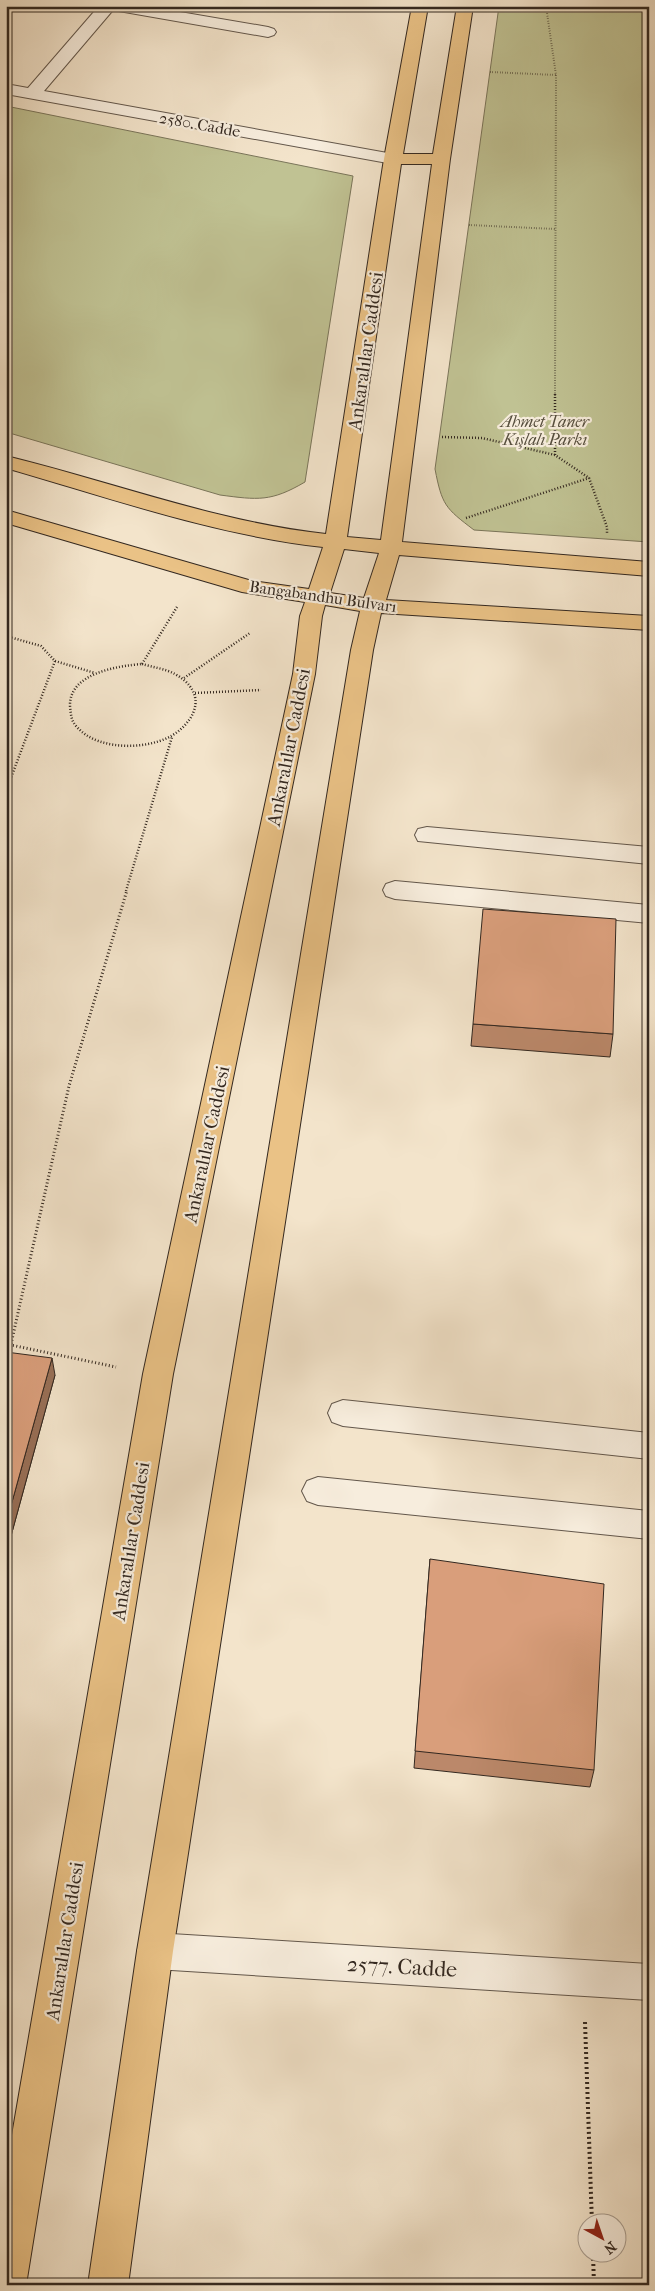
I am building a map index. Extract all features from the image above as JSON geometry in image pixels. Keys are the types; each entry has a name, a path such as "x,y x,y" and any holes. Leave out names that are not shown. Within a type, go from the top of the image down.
{"main road":[{"name":"Ankaralılar Caddesi","path":"6,2285 158,1374 304,674 307,634 316,597 335,543 347,478 393,159 420,6"},
{"path":"108,2285 155,1951 362,650 391,548 441,159 465,6"},
{"path":"393,159 441,159"},
{"path":"6,462 223,523 282,536 391,548 649,568"},
{"name":"Bangabandhu Bulvarı","path":"6,516 250,587 373,606 649,623"}],"street":[{"path":"32,94 108,6"},
{"path":"116,6 268,32"},
{"name":"2580. Cadde","path":"6,89 393,159"},
{"path":"427,835 649,856"},
{"path":"395,890 649,914"},
{"path":"343,1413 649,1446"},
{"path":"318,1491 649,1526"},
{"name":"2577. Cadde","path":"155,1951 649,1982"}],"path":[{"path":"546,6 556,76 555,456"},
{"path":"487,72 556,76"},
{"path":"464,224 556,229"},
{"path":"434,436 482,438 555,456 589,478 607,527 606,537"},
{"path":"460,520 589,478"},
{"path":"142,664 177,607"},
{"path":"184,679 250,633"},
{"path":"6,636 41,646 56,661 96,674"},
{"path":"6,791 56,661"},
{"path":"142,664 172,671 184,679 195,693 197,705 194,716 185,728 172,737 154,744 134,747 114,746 96,741 81,732 72,721 69,708 72,695 81,683 110,668 142,664"},
{"path":"195,693 264,690"},
{"path":"11,1344 69,1086 172,737"},
{"path":"6,1344 118,1367"},
{"path":"584,1977 592,2214"},
{"path":"593,2264 594,2285"}],"green space":[{"name":"Ahmet Taner Kışlalı Parkı","path":"499,6 649,6 649,542 474,530 451,511 440,491 435,469"},
{"path":"6,106 353,176 305,482 283,493 264,498 220,495 6,432"}],"building":[{"path":"483,909 616,919 613,1034 473,1024"},
{"path":"6,1352 52,1358 7,1520 6,1520"},
{"path":"430,1559 604,1584 594,1770 415,1751"}]}
